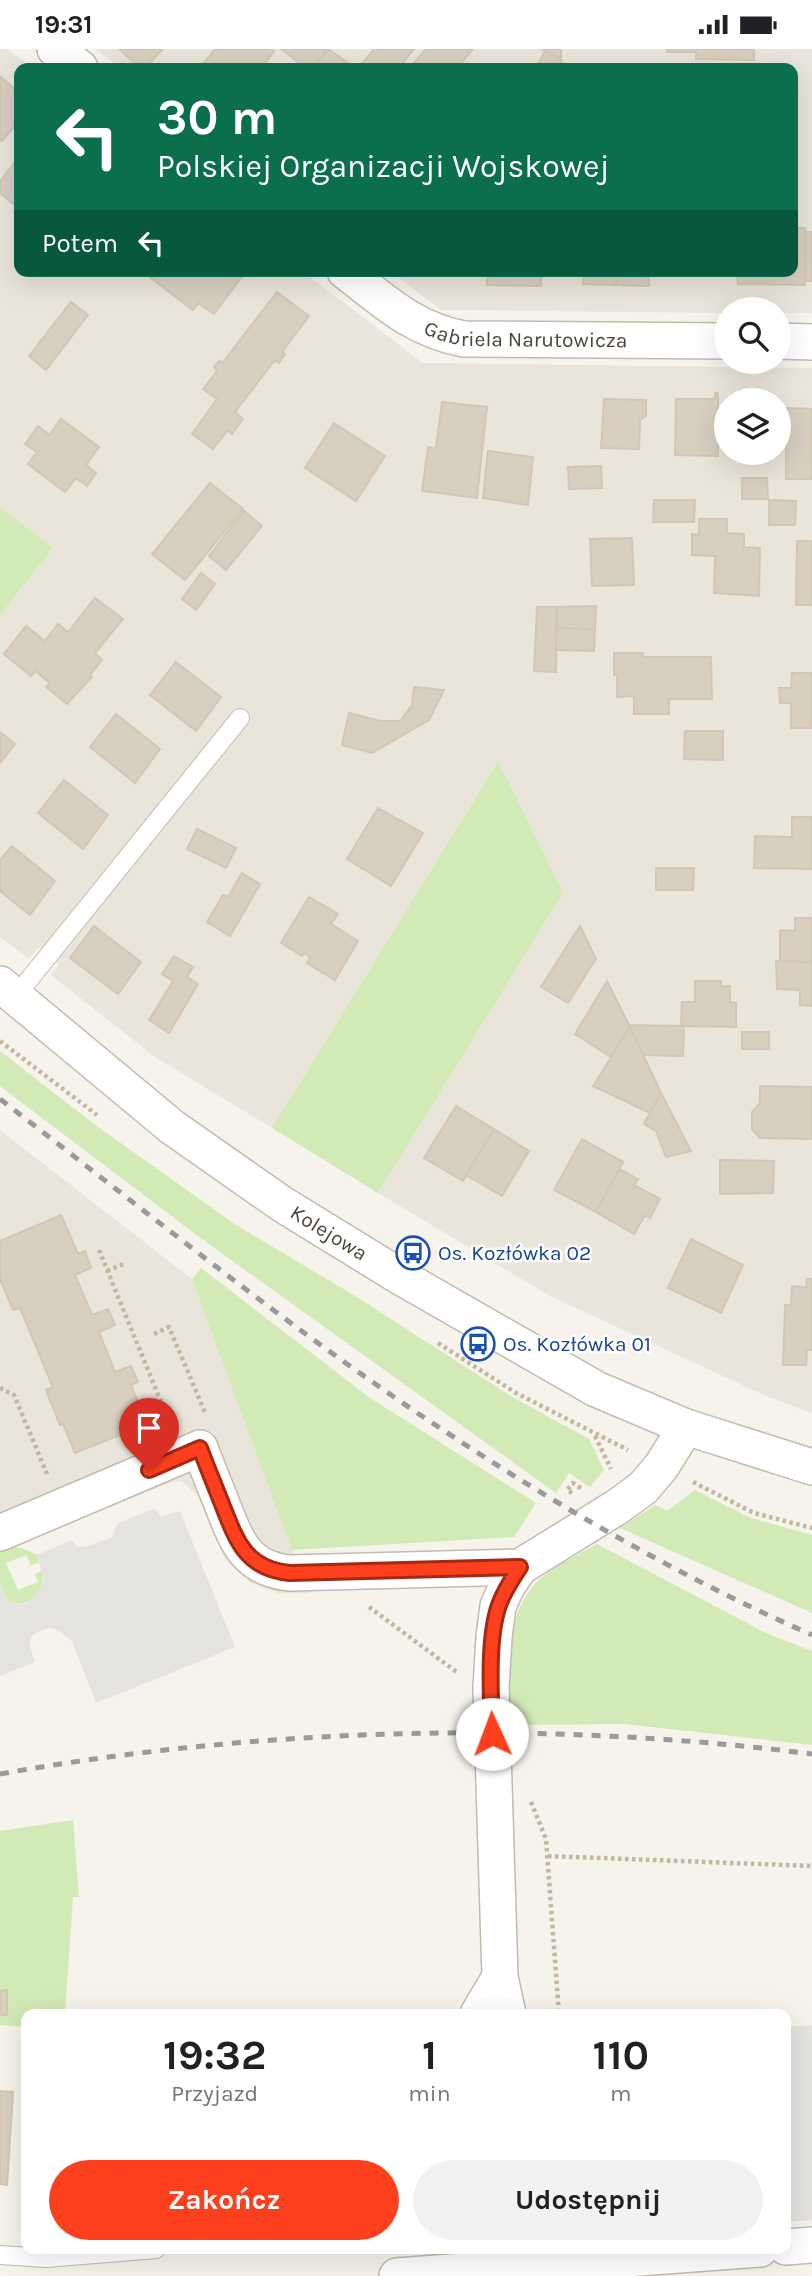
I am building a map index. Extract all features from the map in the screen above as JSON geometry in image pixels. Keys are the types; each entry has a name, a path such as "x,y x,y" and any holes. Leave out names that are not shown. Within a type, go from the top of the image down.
{"street":[{"path":"55,49 73,63"},
{"name":"Gabriela Narutowicza","path":"353,277 409,320 427,330 454,337 714,341"},
{"path":"791,341 812,342"},
{"name":"Kolejowa","path":"8,991 172,1127 282,1204 400,1276 596,1389 686,1427 812,1467"},
{"path":"507,2009 500,1977 491,1710 498,1606 520,1567 609,1513 643,1488 661,1467 686,1427"},
{"path":"0,1533 200,1448 237,1541 250,1558 274,1572 520,1567"},
{"path":"481,2009 500,1977"},
{"path":"791,2247 812,2245"},
{"path":"397,2276 444,2261 628,2254"}],"lane":[{"path":"8,991 240,719"},
{"path":"0,2255 46,2258 95,2254"}],"path":[{"path":"99,1249 168,1419 168,1428"},
{"path":"107,1271 126,1263"},
{"path":"154,1334 169,1327 207,1417"},
{"path":"0,1388 14,1395 48,1476"},
{"path":"608,1479 612,1470 666,1500 701,1477"},
{"path":"575,1495 567,1490 573,1483 590,1494"},
{"path":"366,1605 461,1675 491,1710"},
{"path":"559,2009 548,1856 812,1866"}],"shaded area":[{"path":"0,49 7,49 26,63 14,63 14,277 310,277 423,363 714,367 714,374 791,374 791,368 812,368 812,1413 766,1396 550,1296 378,1193 563,893 497,762 272,1128 155,1057 51,975 59,964 39,947 29,959 0,937 0,615 53,548 0,507"},
{"path":"95,49 812,49 812,313 791,313 791,297 714,297 714,313 441,310 398,277 798,277 798,63 114,63"},
{"path":"0,1130 192,1279 309,1593 278,1593 249,1582 224,1558 198,1496 181,1481 172,1482 0,1551"},
{"path":"154,1508 161,1516 180,1511 235,1647 96,1703 72,1641 58,1630 49,1628 30,1638 35,1662 0,1676 0,1584 9,1602 25,1604 40,1590 44,1578 37,1555 72,1540 77,1546 86,1547 112,1537 117,1524"},
{"path":"812,2025 812,2220 791,2222 791,2027"}],"green space":[{"path":"0,507 53,548 0,615"},
{"path":"498,761 563,893 378,1193 272,1128"},
{"path":"0,1051 94,1124 236,1225 352,1294 514,1398 589,1439 604,1470 590,1487 569,1473 556,1493 199,1237 0,1086"},
{"path":"201,1268 370,1398 536,1503 514,1537 292,1550 192,1279"},
{"path":"695,1490 751,1518 812,1535 812,1613 620,1528 655,1505 667,1511"},
{"path":"597,1544 766,1633 812,1651 812,1745 625,1724 508,1725 506,1686 509,1644 521,1605 532,1588 546,1574"},
{"path":"9,1547 22,1548 37,1555 39,1562 31,1566 26,1555 6,1563 18,1590 38,1582 35,1574 43,1570 39,1591 35,1597 24,1603 9,1602 0,1584 0,1551"},
{"path":"73,1820 79,1897 73,1897 65,2009 21,2009 21,2027 0,2025 0,1831"}],"building":[{"path":"119,49 163,49 150,63 134,63"},
{"path":"215,49 273,49 274,52 265,63 204,63"},
{"path":"281,49 328,49 317,63 299,63"},
{"path":"328,49 348,63 317,63"},
{"path":"374,49 414,49 402,63 362,63"},
{"path":"426,49 473,49 461,63 414,63"},
{"path":"542,49 561,49 561,59 545,51"},
{"path":"667,49 754,49 754,60 696,59 696,52 667,52"},
{"path":"545,51 561,59 561,63 539,63"},
{"path":"0,76 14,89 14,127 2,141"},
{"path":"14,163 13,204 0,193 0,181"},
{"path":"798,228 805,228 805,285 738,284 737,277 798,277"},
{"path":"805,232 812,232 812,281 805,281"},
{"path":"150,277 242,277 214,314 198,303 193,310"},
{"path":"487,277 541,277 541,286 487,285"},
{"path":"583,277 616,277 616,285 583,284"},
{"path":"616,277 649,277 649,286 616,285"},
{"path":"277,292 309,316 282,352 285,354 279,363 275,360 235,412 243,419 232,434 228,430 213,449 192,434 217,399 203,389 217,371 214,367 219,361 223,362"},
{"path":"71,302 88,315 46,370 29,356"},
{"path":"604,399 646,400 646,416 640,420 639,449 601,448"},
{"path":"676,399 714,399 714,456 675,455"},
{"path":"442,402 487,407 477,498 422,491 428,447 436,448"},
{"path":"791,408 812,409 812,479 786,479 786,465 791,465"},
{"path":"61,419 99,447 86,465 96,473 87,486 76,478 65,492 28,464 37,452 25,444 38,426 49,435"},
{"path":"334,423 385,456 356,501 305,468"},
{"path":"488,451 533,457 528,505 483,498"},
{"path":"601,466 602,488 569,489 568,467"},
{"path":"742,478 767,478 768,499 742,499"},
{"path":"210,483 243,509 185,580 152,554"},
{"path":"654,500 695,500 694,522 653,522"},
{"path":"769,500 796,501 795,525 769,525"},
{"path":"244,511 262,526 226,570 209,556"},
{"path":"699,519 727,519 727,533 744,534 744,547 760,548 759,596 714,593 715,556 692,555 692,534 699,535"},
{"path":"632,538 634,585 592,586 590,539"},
{"path":"797,541 812,541 812,605 796,605"},
{"path":"201,573 215,584 196,610 182,599"},
{"path":"95,598 123,619 95,653 102,660 90,675 92,677 67,704 46,687 50,683 35,671 31,676 4,654 26,626 45,641 58,624 68,632"},
{"path":"596,606 595,629 556,628 557,607"},
{"path":"537,607 557,607 556,672 534,671"},
{"path":"556,628 595,629 594,651 556,650"},
{"path":"614,653 643,653 643,657 711,657 712,699 669,699 669,714 634,714 634,696 617,697"},
{"path":"176,662 221,697 196,731 150,695"},
{"path":"792,673 812,673 812,728 791,728 791,703 780,703 779,688 791,688"},
{"path":"414,687 444,690 429,720 372,753 342,745 349,713 381,721 400,721 412,705"},
{"path":"116,714 160,749 135,783 90,747"},
{"path":"685,731 723,731 723,760 684,759"},
{"path":"0,732 15,744 0,763"},
{"path":"64,780 108,815 83,849 38,813"},
{"path":"378,808 423,833 391,886 347,859"},
{"path":"792,817 812,817 812,869 754,868 755,836 792,837"},
{"path":"197,829 236,848 226,868 187,849"},
{"path":"12,846 55,881 30,915 0,891 0,860"},
{"path":"656,868 694,868 693,890 656,890"},
{"path":"242,873 260,884 230,936 207,922 223,895 228,897"},
{"path":"309,897 338,914 331,924 358,941 335,980 307,963 310,957 303,953 302,956 281,943"},
{"path":"795,918 812,918 812,962 780,961 780,930 795,931"},
{"path":"94,926 141,962 118,994 70,958"},
{"path":"580,926 596,959 568,1003 541,987"},
{"path":"174,956 193,967 187,977 198,984 169,1033 149,1020 173,981 162,974"},
{"path":"776,961 812,962 812,1006 800,1005 800,990 777,989"},
{"path":"607,981 630,1027 611,1057 575,1034"},
{"path":"695,981 721,981 721,987 730,986 730,1002 736,1003 736,1027 681,1026 682,1002 695,1002"},
{"path":"629,1025 684,1026 683,1056 643,1055"},
{"path":"630,1027 661,1093 650,1113 593,1086"},
{"path":"742,1032 769,1032 769,1049 742,1049"},
{"path":"760,1086 812,1087 812,1139 760,1138 752,1129 752,1112 760,1103"},
{"path":"661,1093 691,1151 666,1157 656,1131 644,1124"},
{"path":"456,1106 494,1129 463,1181 424,1158"},
{"path":"494,1129 529,1151 502,1196 466,1175"},
{"path":"582,1139 623,1162 596,1212 554,1190"},
{"path":"720,1160 774,1161 773,1193 720,1194"},
{"path":"619,1169 638,1179 634,1185 660,1199 650,1218 645,1215 634,1234 596,1212"},
{"path":"61,1215 78,1254 85,1251 91,1268 75,1275 92,1315 108,1309 115,1325 99,1332 115,1372 131,1366 138,1382 131,1385 147,1424 75,1453 46,1390 53,1387 20,1308 13,1310 0,1279 0,1241"},
{"path":"691,1239 743,1265 721,1313 668,1288"},
{"path":"807,1279 812,1279 812,1350 807,1350 806,1365 783,1365 785,1305 791,1305 792,1286 806,1287"},
{"path":"7,1990 7,2015 0,2015 0,1991"},
{"path":"0,2091 13,2092 7,2185 0,2184"}],"railway":[{"path":"0,1099 276,1312 446,1432 625,1541 812,1635"},
{"path":"0,1774 201,1746 405,1734 610,1736 812,1754"}],"place":[{"name":"Os. Kozłówka 02","path":"413,1253"},
{"name":"Os. Kozłówka 01","path":"478,1344"}],"route":[{"path":"149,1470 200,1448 237,1541 250,1558 274,1572 520,1567 498,1606 491,1687 492,1734"}]}
